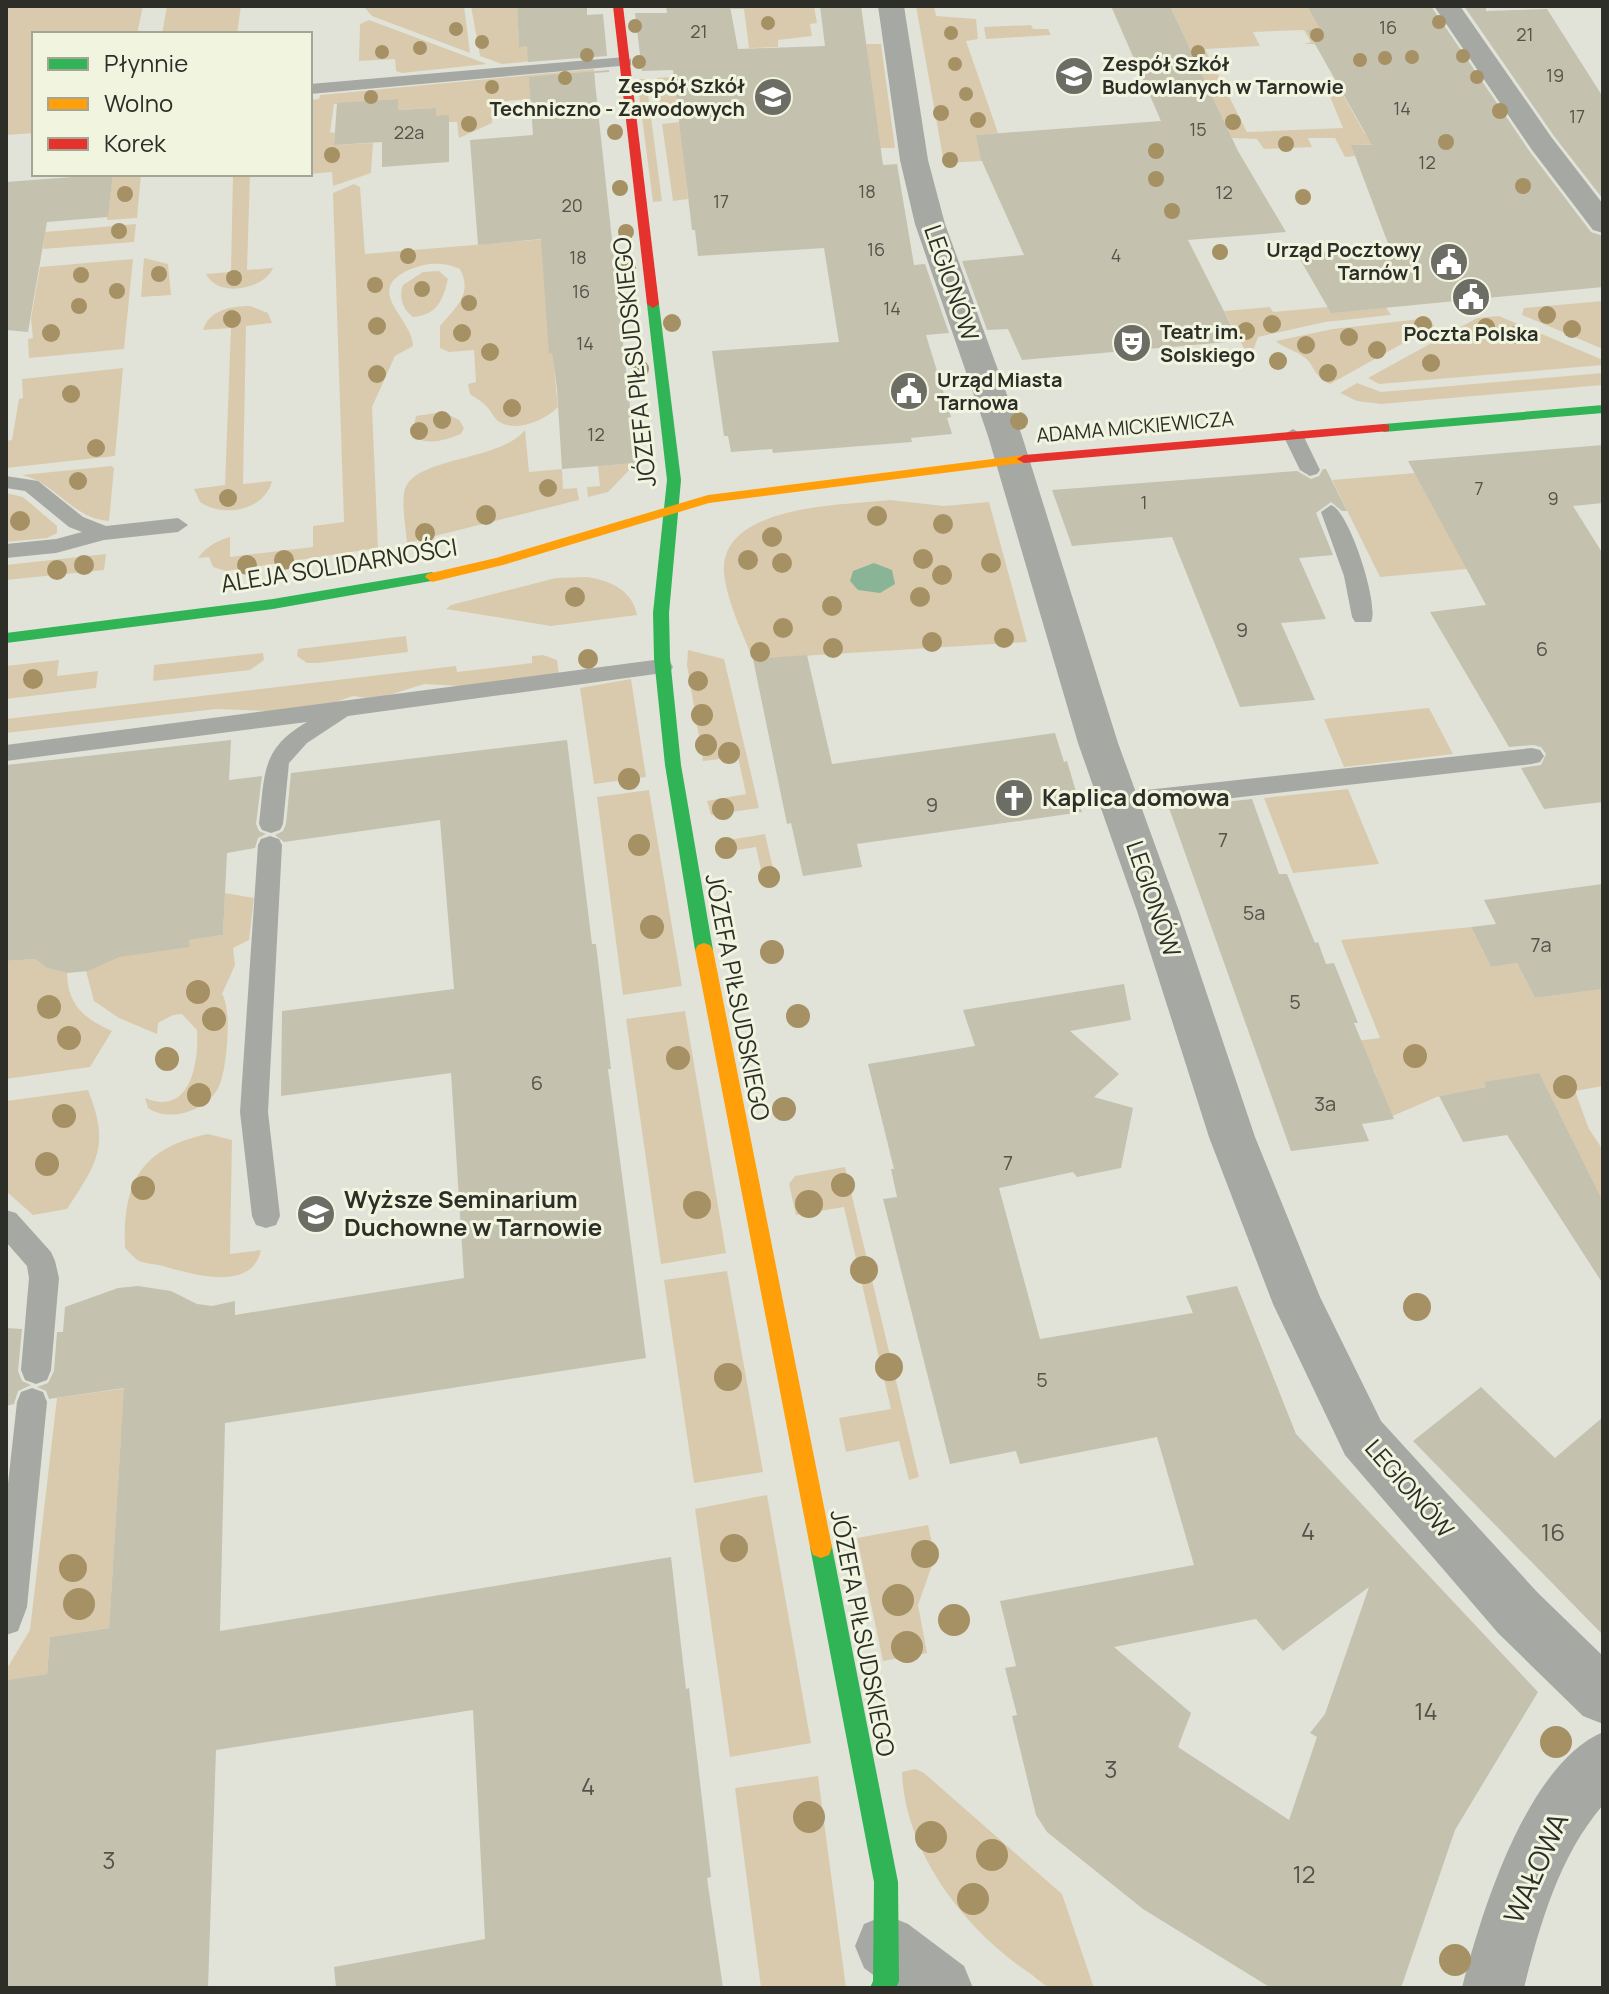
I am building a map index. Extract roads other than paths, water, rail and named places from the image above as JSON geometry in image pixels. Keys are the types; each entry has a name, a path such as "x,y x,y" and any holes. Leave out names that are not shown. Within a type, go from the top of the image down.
{"street":[{"name":"JÓZEFA PIŁSUDSKIEGO","path":"618,6 674,480 673,509 662,580 662,667 672,758 696,908 886,1882 885,1967"},
{"name":"LEGIONÓW","path":"891,6 914,160 930,224 1011,460 1098,743 1232,1137 1298,1304 1363,1438 1518,1613 1603,1696"},
{"path":"1447,6 1542,144 1603,224"},
{"name":"ADAMA MICKIEWICZA","path":"673,509 752,491 1011,460 1603,409"},
{"name":"ALEJA SOLIDARNOŚCI","path":"6,638 273,604 432,577 528,554 673,509"},
{"name":"WAŁOWA","path":"1493,1988 1512,1913 1563,1806 1603,1761"},
{"path":"885,1967 942,1988"}],"lane":[{"path":"312,89 625,62"},
{"path":"1293,435 1310,470"},
{"path":"6,482 31,486 76,522 104,533"},
{"path":"1331,512 1352,561 1363,617"},
{"path":"6,551 56,546 104,533 178,525"},
{"path":"6,753 662,667"},
{"path":"266,1216 254,1112 270,834 278,761 299,737 347,708"},
{"path":"1119,802 1532,756"},
{"path":"6,1222 41,1261 44,1278 36,1370"},
{"path":"6,1619 11,1607 32,1402"}],"place":[{"name":"Zespół Szkół Budowlanych w Tarnowie","path":"1074,76"},
{"name":"Zespół Szkół Techniczno - Zawodowych","path":"773,97"},
{"name":"Urząd Pocztowy Tarnów 1","path":"1449,262"},
{"name":"Poczta Polska","path":"1471,297"},
{"name":"Teatr im. Solskiego","path":"1132,343"},
{"name":"Urząd Miasta Tarnowa","path":"909,391"},
{"name":"Kaplica domowa","path":"1014,798"},
{"name":"Wyższe Seminarium Duchowne w Tarnowie","path":"316,1214"}]}
